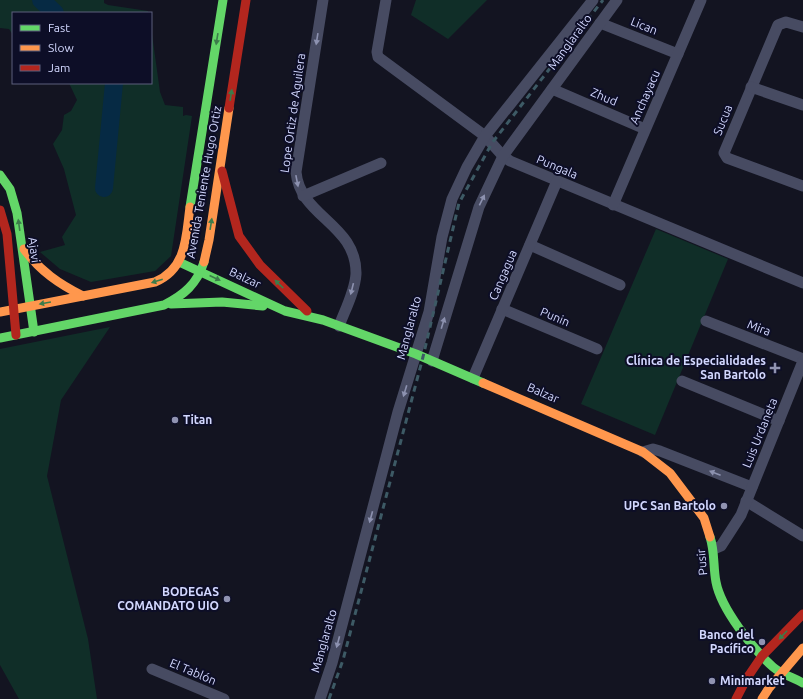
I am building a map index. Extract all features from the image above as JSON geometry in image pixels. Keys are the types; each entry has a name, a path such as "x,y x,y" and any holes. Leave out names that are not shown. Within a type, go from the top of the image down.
{"main road":[{"name":"Avenida Teniente Hugo Ortiz","path":"0,312 155,282 169,275 181,258 223,0"},
{"name":"Avenida Teniente Hugo Ortiz","path":"0,338 164,305 187,292 200,271 208,264 220,164 246,0"},
{"path":"220,164 239,236 260,265 308,311"},
{"name":"Ajavi","path":"0,175 10,189 17,213 34,332"},
{"name":"Ajavi","path":"0,210 7,234 16,335"},
{"path":"22,244 34,264 46,276 83,296"},
{"path":"2,277 8,250"},
{"path":"181,258 208,264"},
{"name":"Balzar","path":"181,258 200,271 285,311 305,317 323,320"},
{"name":"Balzar","path":"280,298 323,320 416,354 643,452"},
{"path":"164,305 222,302 248,303 285,311"},
{"name":"Pusir","path":"643,452 670,473 700,513 708,527 714,553 716,583 724,605 734,623 762,656 781,673 803,683"},
{"path":"736,699 747,678 762,656 803,614"},
{"path":"762,699 781,673 803,648"}],"street":[{"name":"Lope Ortiz de Aguilera","path":"323,0 296,172 297,184 303,196 346,239 354,255 356,275 351,296 339,326"},
{"name":"Pungala","path":"386,0 378,57 485,136 503,156 510,161 803,283"},
{"name":"Manglaralto","path":"320,699 332,663 398,412 429,312 442,236 452,199 467,167 485,136 593,0"},
{"name":"Manglaralto","path":"432,361 478,207 503,156 617,0"},
{"name":"Anchayacu","path":"613,205 701,0"},
{"name":"Lican","path":"600,22 678,54"},
{"name":"Sucua","path":"803,27 786,22 778,25 724,151 725,157 803,186"},
{"path":"751,87 803,105"},
{"name":"Zhud","path":"552,90 645,129"},
{"path":"303,196 381,163"},
{"name":"Cangagua","path":"473,378 557,181"},
{"path":"530,245 620,285"},
{"name":"Punin","path":"502,309 597,349"},
{"name":"Mira","path":"706,320 803,360"},
{"name":"Luis Urdaneta","path":"714,553 721,546 741,515 803,360"},
{"path":"682,381 779,421"},
{"name":"Balzar","path":"643,452 653,450 660,451 752,487"},
{"path":"746,501 803,536"},
{"name":"El Tablón","path":"152,669 224,699"}],"green space":[{"path":"0,0 104,0 104,3 108,5 148,11 12,12 12,34 9,29 0,28"},
{"path":"416,0 487,0 448,39 411,15"},
{"path":"152,34 160,92 165,105 183,107 183,116 192,116 171,256 155,271 91,282 60,269 40,252 65,245 62,237 76,215 64,169 53,144 62,130 64,115 71,111 77,100 69,84 152,84"},
{"path":"656,229 728,259 655,435 581,404"},
{"path":"110,327 61,400 47,476 88,639 97,699 19,699 0,665 0,349"}],"waterway":[{"path":"41,0 54,12"},
{"path":"104,188 114,84"}],"railway":[{"path":"329,699 343,660 423,357 459,203 492,143 603,0"}],"traffic: fast":[{"path":"190,207 223,0"},
{"path":"0,175 10,189 17,213 34,332"},
{"path":"179,262 285,311 323,320 416,354 483,383"},
{"path":"0,338 164,305 184,293 194,283 204,262"},
{"path":"171,304 222,302 263,306"},
{"path":"710,537 713,548 716,582 719,593 731,616 756,650 773,667 803,683"}],"traffic: slow":[{"path":"204,262 209,240 229,108"},
{"path":"0,312 155,282 166,276 179,260 183,250 186,240 190,207"},
{"path":"24,249 30,257 50,276 83,296"},
{"path":"483,383 643,452 670,473 704,518 710,537"},
{"path":"762,699 769,688 803,648"}],"traffic: jam":[{"path":"229,108 246,0"},
{"path":"222,171 239,236 260,265 307,311"},
{"path":"0,210 7,234 16,335"},
{"path":"736,699 747,678 762,656 803,614"}],"place":[{"name":"Clínica de Especialidades San Bartolo","path":"775,368"},
{"name":"Titan","path":"175,420"},
{"name":"UPC San Bartolo","path":"724,506"},
{"name":"BODEGAS COMANDATO UIO","path":"227,599"},
{"name":"Banco del Pacífico","path":"762,642"},
{"name":"Minimarket","path":"712,681"}]}
